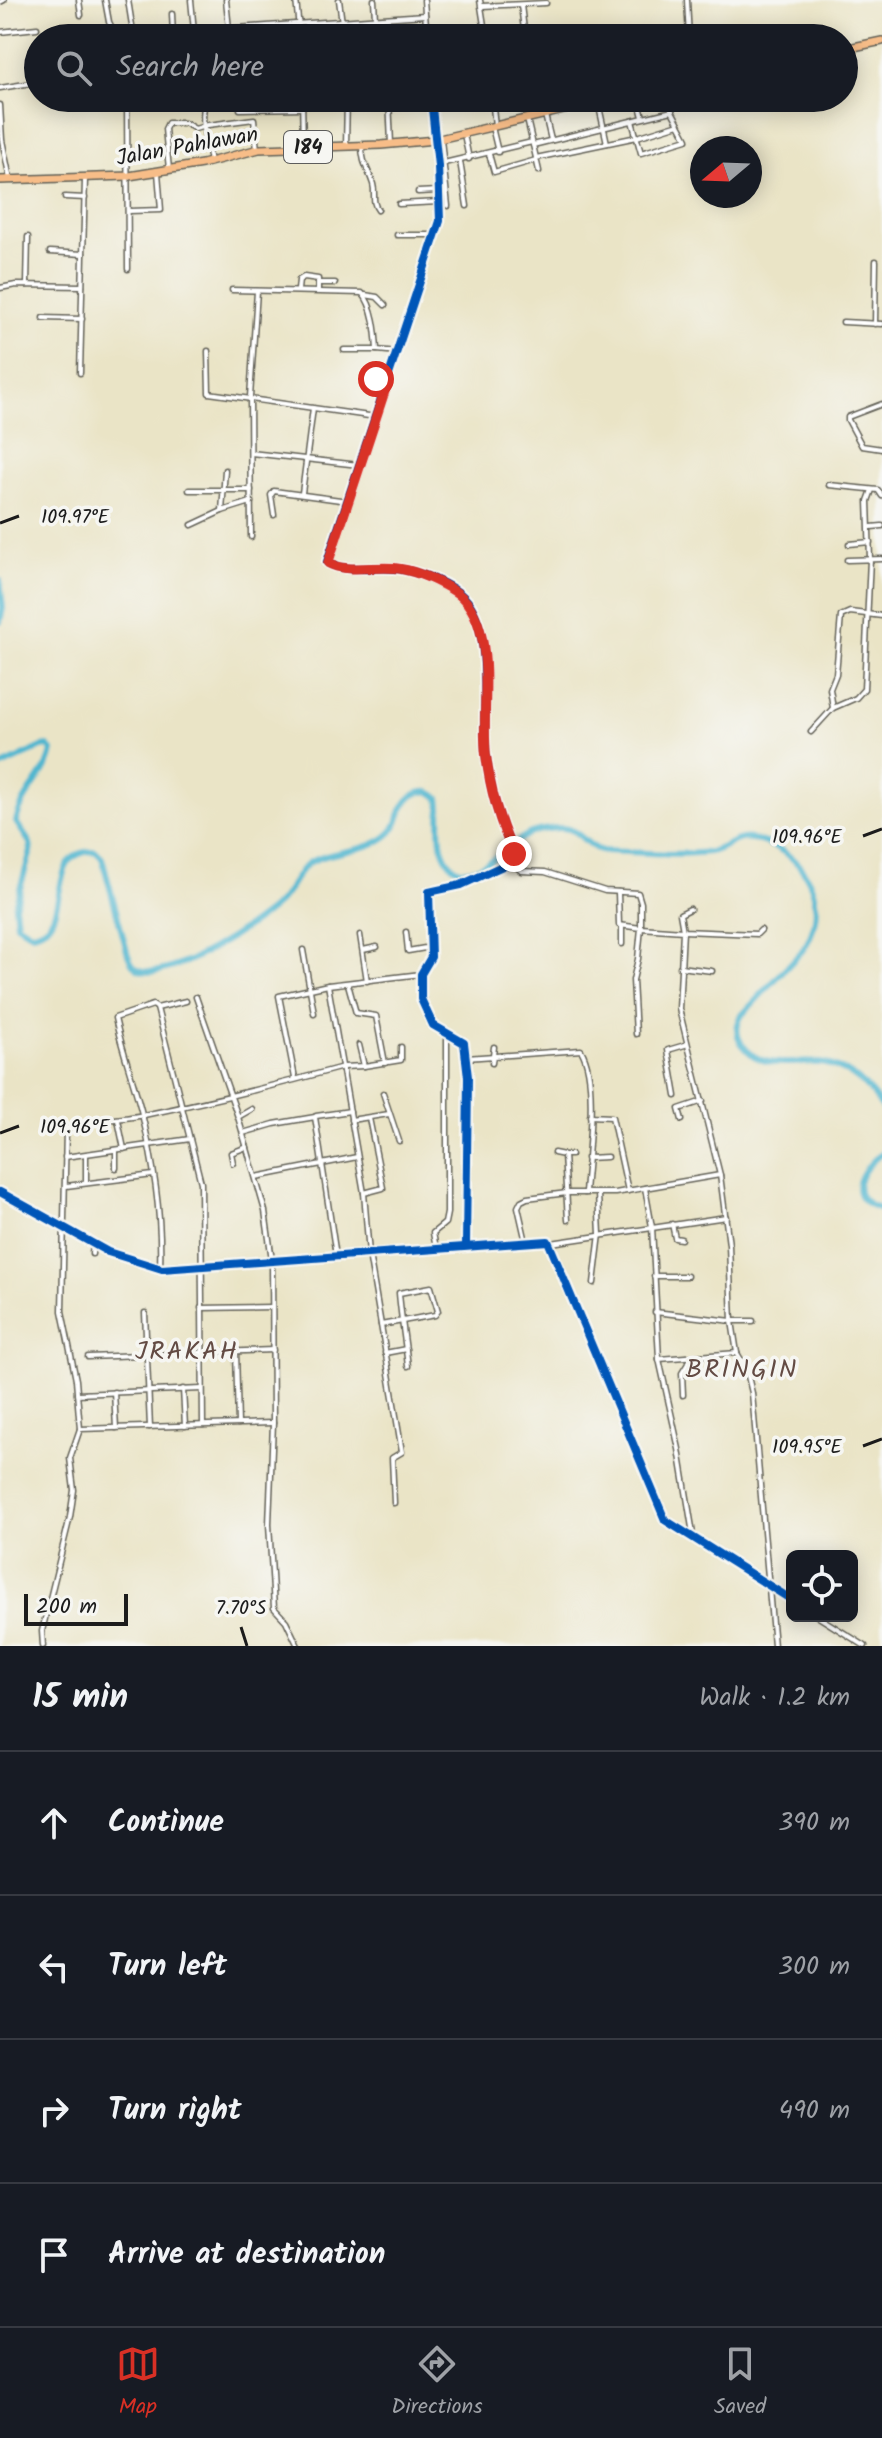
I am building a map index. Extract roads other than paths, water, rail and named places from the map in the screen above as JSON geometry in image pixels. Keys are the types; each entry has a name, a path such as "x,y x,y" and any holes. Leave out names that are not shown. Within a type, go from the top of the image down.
{"main road":[{"path":"858,46 882,41"},
{"name":"Jalan Pahlawan","path":"0,180 129,176 210,162 257,150 438,139 554,112"}],"street":[{"path":"79,0 81,15"},
{"path":"105,0 110,24"},
{"path":"128,0 132,24"},
{"path":"191,0 193,24"},
{"path":"226,0 228,24"},
{"path":"296,0 299,24"},
{"path":"339,0 342,24"},
{"path":"374,0 377,24"},
{"path":"424,0 426,24"},
{"path":"687,0 688,24"},
{"path":"484,24 481,3 546,3"},
{"path":"521,5 523,24"},
{"path":"172,14 172,24"},
{"path":"310,24 425,15"},
{"path":"0,32 24,29"},
{"path":"0,88 24,84"},
{"path":"0,105 2,140 10,179"},
{"path":"127,112 128,269"},
{"path":"204,112 210,162"},
{"path":"302,112 303,147"},
{"path":"346,146 347,112"},
{"path":"390,112 391,144"},
{"path":"433,112 444,163 448,206"},
{"path":"493,112 498,152"},
{"path":"530,112 539,171"},
{"path":"600,112 607,143"},
{"path":"642,112 643,117"},
{"path":"444,163 667,112"},
{"path":"632,119 640,153 687,139 673,112"},
{"path":"545,114 551,140"},
{"path":"169,169 166,123 185,123 195,129 254,119 257,150"},
{"path":"489,154 494,172 679,124"},
{"path":"464,134 469,159"},
{"path":"438,139 441,214 398,352 327,559 329,565 397,568 429,577 466,599 478,620 482,636 486,758 506,839 514,853 511,862 461,885 429,892 431,957 421,974 421,999 426,1013 436,1028 463,1041 466,1058 466,1245"},
{"path":"362,145 364,168 373,184 374,205 378,210"},
{"path":"460,161 467,206"},
{"path":"129,211 161,210 158,171"},
{"path":"80,373 85,179"},
{"path":"418,192 438,191"},
{"path":"65,197 85,198"},
{"path":"399,204 439,202"},
{"path":"397,235 435,235"},
{"path":"27,285 28,237"},
{"path":"50,252 83,254"},
{"path":"875,324 876,261"},
{"path":"298,290 302,277 316,278 318,291"},
{"path":"318,283 335,283"},
{"path":"0,288 82,286"},
{"path":"232,290 298,290 365,295 377,297 385,305"},
{"path":"251,537 250,397 257,291"},
{"path":"365,295 373,320 377,350"},
{"path":"43,318 82,319"},
{"path":"843,322 882,324"},
{"path":"344,350 398,352"},
{"path":"208,351 208,392 376,417"},
{"path":"376,379 388,381"},
{"path":"882,404 848,417 862,446 882,449"},
{"path":"302,493 313,408"},
{"path":"251,453 360,465"},
{"path":"222,511 225,470"},
{"path":"829,485 878,490 882,496"},
{"path":"189,490 251,490"},
{"path":"811,732 833,708 847,703 863,691 869,615 871,527 868,501 872,490"},
{"path":"274,515 272,492 302,493 348,501"},
{"path":"192,525 251,502"},
{"path":"871,527 882,526"},
{"path":"849,544 870,542"},
{"path":"847,560 882,559"},
{"path":"833,708 830,689 836,674 841,616 850,612 882,616"},
{"path":"511,862 521,871 545,872 602,890 636,892 639,895 641,928 633,980 636,1034"},
{"path":"618,892 622,944"},
{"path":"690,909 680,914 683,931 679,1009 720,1175 726,1217 732,1321 737,1353 746,1368 752,1393 774,1646"},
{"path":"622,926 757,934 761,930"},
{"path":"406,932 408,951 431,947"},
{"path":"360,935 367,981"},
{"path":"363,950 377,947"},
{"path":"303,950 314,1013"},
{"path":"680,967 712,971"},
{"path":"295,1078 278,998 280,995 328,985 421,974"},
{"path":"348,984 356,1013 375,1015 385,1063"},
{"path":"328,985 364,1193 369,1254 402,1452 392,1458 394,1503"},
{"path":"196,997 231,1095 265,1211 272,1260 273,1423 269,1524 274,1608 286,1621 298,1646"},
{"path":"160,1269 161,1232 153,1175 142,1115 115,1018 153,1005 157,1008 186,1001"},
{"path":"157,1008 201,1183 203,1425"},
{"path":"436,1248 433,1236 445,1223 447,1213 447,1034"},
{"path":"676,1096 668,1050 686,1044"},
{"path":"359,1045 364,1066"},
{"path":"43,1646 42,1631 72,1504 74,1490 70,1458 80,1429 62,1311 67,1127 180,1107 343,1067 402,1059 401,1047"},
{"path":"492,1063 494,1047"},
{"path":"466,1058 581,1050 588,1072 590,1116 585,1193"},
{"path":"383,1093 399,1141"},
{"path":"682,1120 679,1109 703,1101"},
{"path":"238,1117 252,1109"},
{"path":"243,1133 274,1124 350,1111"},
{"path":"351,1120 389,1114"},
{"path":"590,1116 612,1117 628,1191"},
{"path":"315,1117 336,1256"},
{"path":"364,1193 383,1187 369,1118"},
{"path":"118,1120 124,1149"},
{"path":"65,1157 190,1139"},
{"path":"233,1163 231,1153 247,1147"},
{"path":"116,1150 116,1168"},
{"path":"554,1153 571,1155"},
{"path":"86,1155 86,1183"},
{"path":"564,1155 568,1220"},
{"path":"256,1177 357,1157"},
{"path":"587,1158 607,1157"},
{"path":"66,1186 153,1175"},
{"path":"526,1242 518,1207 521,1201 567,1193 628,1191 720,1175"},
{"path":"645,1188 652,1227 659,1359 679,1449 694,1540"},
{"path":"0,1192 92,1244 160,1269 466,1245 551,1243 726,1217"},
{"path":"594,1283 600,1234 598,1194"},
{"path":"672,1224 675,1238 681,1239"},
{"path":"551,1243 661,1514 669,1525 786,1596"},
{"path":"92,1244 92,1254"},
{"path":"654,1276 687,1276"},
{"path":"381,1325 403,1321 437,1314 431,1287 400,1292 403,1321 406,1349 408,1366"},
{"path":"201,1308 272,1307"},
{"path":"655,1312 753,1321"},
{"path":"145,1313 150,1427"},
{"path":"385,1353 406,1349"},
{"path":"88,1357 273,1350"},
{"path":"236,1351 238,1424"},
{"path":"659,1359 737,1353"},
{"path":"683,1395 682,1373 692,1356"},
{"path":"183,1389 185,1426"},
{"path":"77,1394 202,1389"},
{"path":"114,1392 116,1428"},
{"path":"80,1429 273,1423"},
{"path":"827,1622 865,1646"}],"waterway":[{"path":"0,580 3,608 0,622"},
{"path":"0,767 42,747 48,746 52,750 46,768 24,802 16,822 30,843 31,851 15,906 17,924 31,933 44,928 52,918 69,863 79,854 95,851 102,858 130,959 136,968 151,972 169,968 211,950 251,924 278,903 302,869 312,861 360,848 387,836 396,826 406,802 421,792 429,792 439,798 442,847 450,863 460,870 484,865 531,833 554,828 573,831 603,851 709,852 745,839 769,844 799,866 809,881 815,897 816,915 802,951 742,1015 738,1022 738,1037 751,1054 761,1060 819,1063 838,1068 860,1082 882,1108"},
{"path":"882,1153 867,1168 859,1184 862,1199 882,1209"}],"district":[{"name":"JRAKAH","path":"187,1350"},
{"name":"BRINGIN","path":"742,1368"}]}
